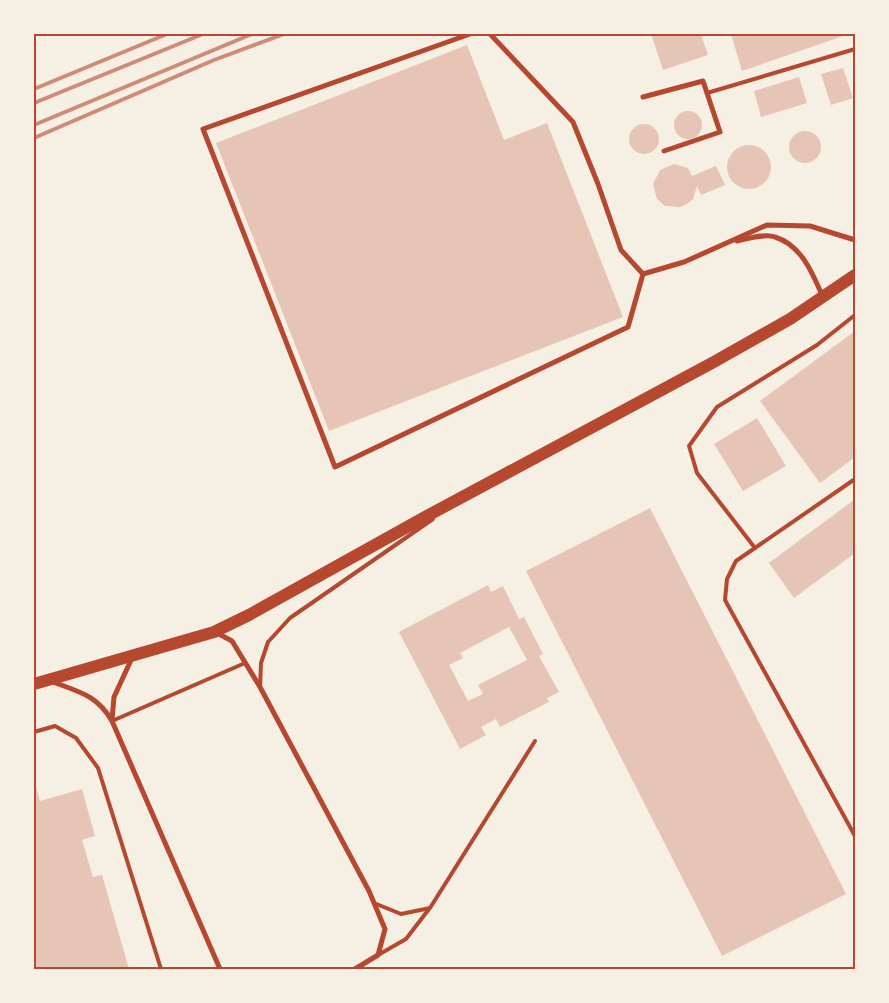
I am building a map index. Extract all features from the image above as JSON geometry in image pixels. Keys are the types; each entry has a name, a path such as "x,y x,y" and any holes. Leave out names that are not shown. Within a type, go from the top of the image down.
{"main road":[{"path":"34,684 214,632 249,615 712,363 824,298 855,276"}],"street":[{"path":"470,34 203,130 335,467 628,328 643,274"},
{"path":"490,34 573,122 598,184 621,250 643,274"},
{"path":"643,96 703,81 720,132 664,151"},
{"path":"643,274 684,262 767,225 810,226 855,240"},
{"path":"727,243 774,236 780,239 792,246 810,266 824,298"},
{"path":"214,632 232,641 260,687 374,903 385,929 378,955 355,969"},
{"path":"112,721 114,697 133,656"},
{"path":"49,680 88,695 103,705 112,721 220,969"}],"lane":[{"path":"707,93 855,49"},
{"path":"755,548 697,473 689,446 717,407 817,345 855,315"},
{"path":"855,479 736,561 727,579 725,600 855,836"},
{"path":"260,687 261,663 268,642 290,618 423,527 454,502"},
{"path":"112,721 245,663"},
{"path":"34,732 55,726 76,738 98,768 161,969"},
{"path":"378,955 406,939 430,908 535,741"},
{"path":"374,903 402,914 430,908"}],"building":[{"path":"651,34 701,34 708,55 663,70"},
{"path":"731,34 849,34 742,71"},
{"path":"467,45 504,140 547,123 623,317 329,431 216,143"},
{"path":"843,68 853,98 831,105 821,74"},
{"path":"799,77 807,103 761,117 754,91"},
{"path":"688,111 698,115 702,125 698,135 688,139 678,135 674,125 678,115"},
{"path":"644,124 655,128 659,139 655,150 644,154 633,150 629,139 633,128"},
{"path":"805,131 816,136 821,147 816,158 805,163 794,158 789,147 794,136"},
{"path":"745,145 753,145 765,151 771,167 765,183 753,189 745,189 733,183 727,171 727,163 733,151"},
{"path":"674,164 688,168 692,176 716,166 725,185 701,195 697,186 693,199 687,204 680,207 665,206 657,199 653,184 660,170"},
{"path":"855,331 855,457 820,483 760,401"},
{"path":"757,418 786,466 743,491 714,444"},
{"path":"855,499 855,553 794,598 769,563"},
{"path":"650,508 846,894 722,956 526,571"},
{"path":"488,585 491,592 503,586 519,619 524,617 543,654 539,656 559,692 547,698 549,702 500,727 496,719 481,727 486,735 460,749 399,632","holes":["509,627 527,660 478,685 483,694 468,701 449,665 463,658 460,653"]},
{"path":"34,780 40,801 82,789 95,836 82,840 93,877 102,875 129,969 34,969"}],"railway":[{"path":"34,89 167,34"},
{"path":"34,103 203,34"},
{"path":"34,125 252,34"},
{"path":"34,138 214,60 284,34"}]}
